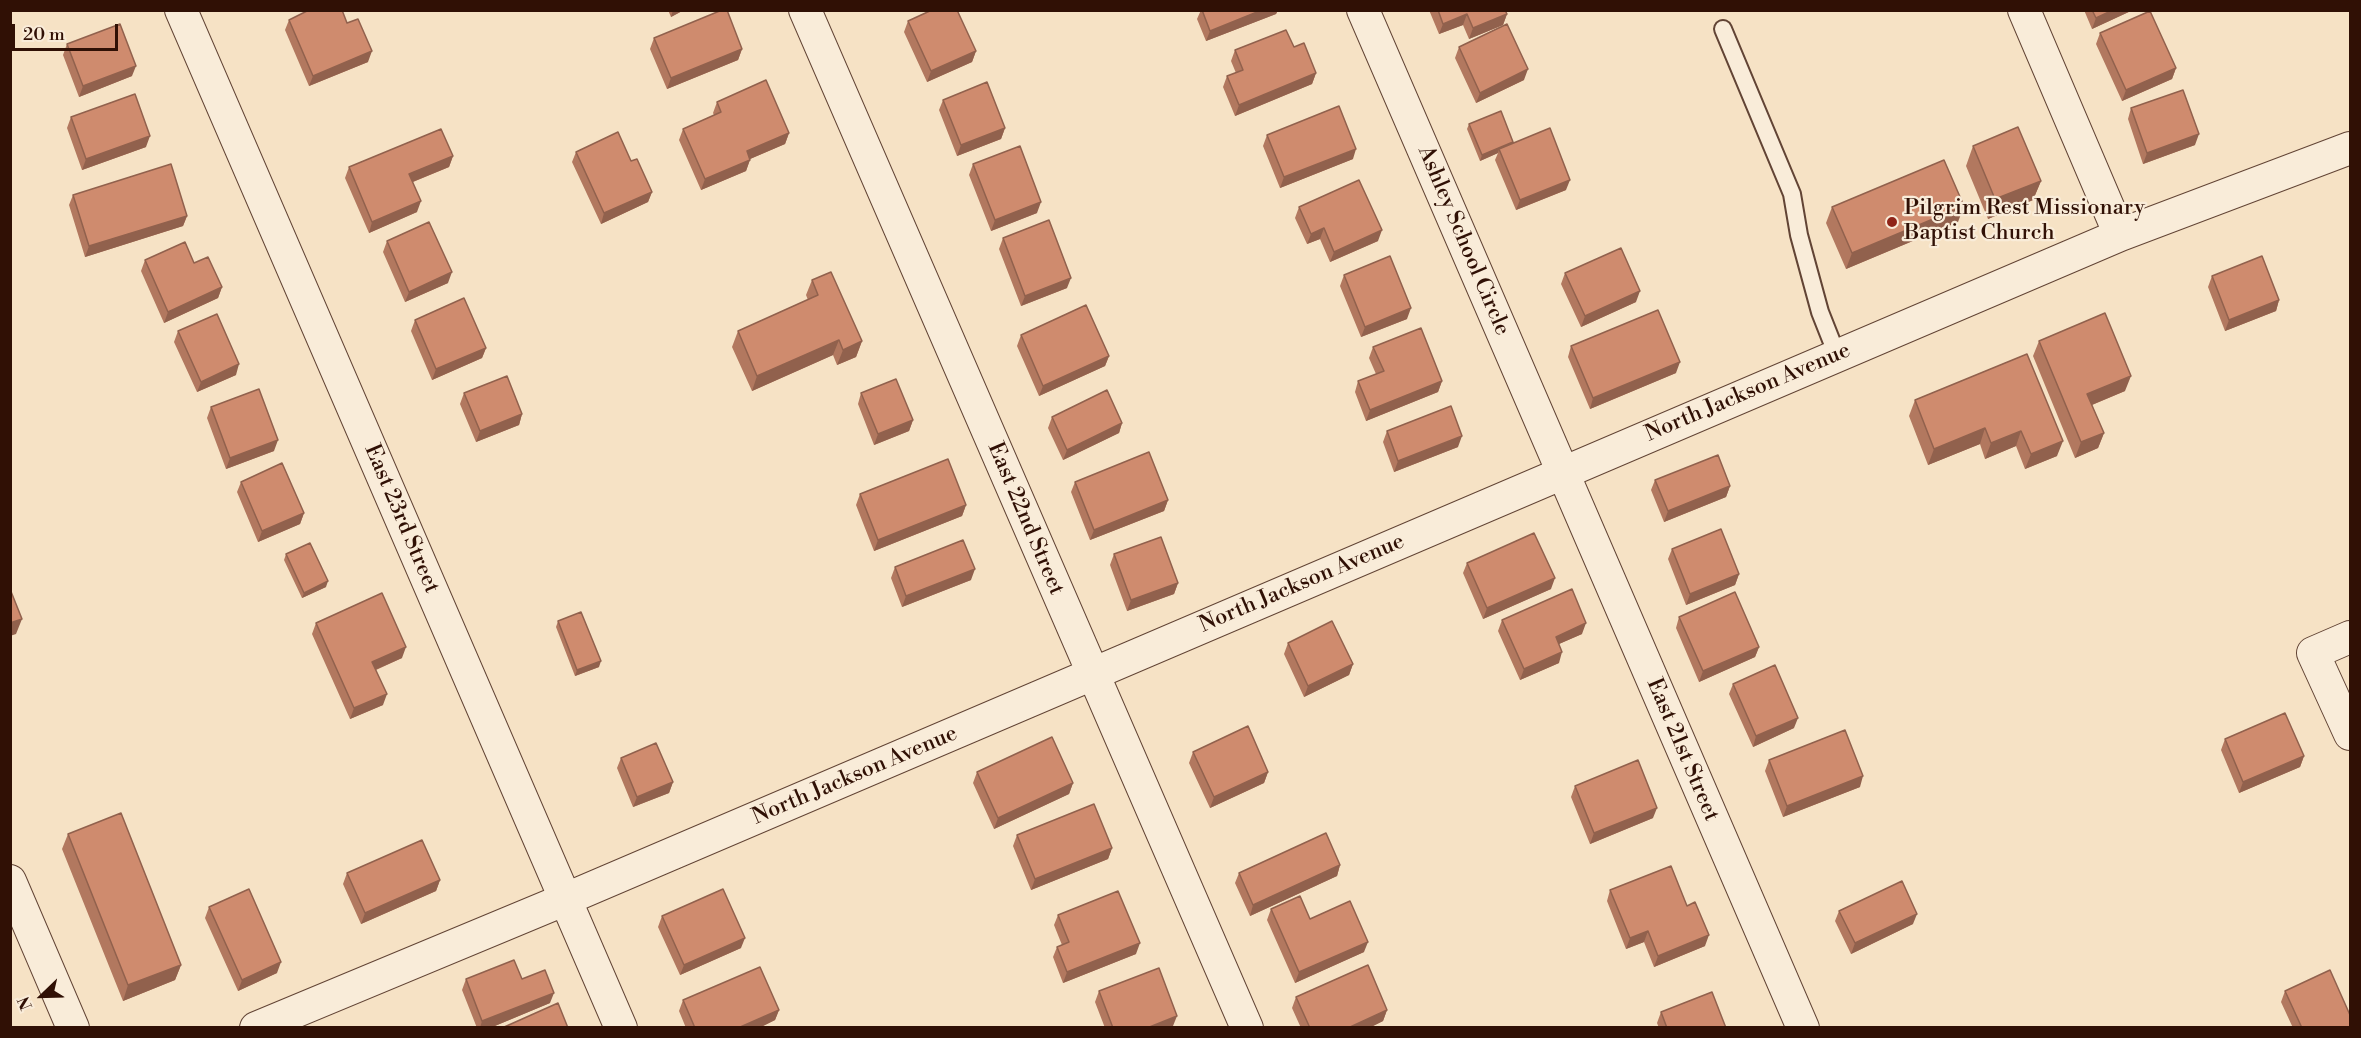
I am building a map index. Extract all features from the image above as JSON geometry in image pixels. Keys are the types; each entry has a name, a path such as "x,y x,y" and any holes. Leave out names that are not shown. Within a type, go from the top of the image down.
{"street":[{"name":"East 23rd Street","path":"182,10 621,1028"},
{"name":"East 22nd Street","path":"805,10 1247,1028"},
{"name":"Ashley School Circle","path":"1363,10 1563,472"},
{"path":"2024,10 2120,235"},
{"name":"North Jackson Avenue","path":"256,1028 566,899 2120,235 2350,148"},
{"name":"East 21st Street","path":"1563,472 1803,1028"},
{"path":"2350,637 2313,653 2350,734"},
{"path":"10,881 73,1028"}],"lane":[{"path":"1723,29 1792,194 1799,235 1820,312 1837,355"}],"building":[{"path":"309,10 342,10 347,23 358,19 372,51 313,76 289,20"},
{"path":"727,10 742,49 671,78 654,38"},
{"path":"932,10 957,10 976,51 931,71 908,21"},
{"path":"1202,10 1262,10 1210,31"},
{"path":"1438,10 1505,10 1507,14 1473,28 1467,14 1443,24"},
{"path":"2092,10 2113,10 2096,18"},
{"path":"2150,11 2176,68 2126,90 2100,33"},
{"path":"120,24 136,66 83,86 67,44"},
{"path":"1507,24 1528,69 1480,93 1459,47"},
{"path":"1286,30 1294,47 1304,43 1316,73 1239,105 1227,76 1243,70 1235,50"},
{"path":"766,80 789,133 747,151 750,160 705,179 683,129 721,112 717,102"},
{"path":"987,82 1005,128 961,145 943,100"},
{"path":"2183,90 2199,134 2147,153 2131,108"},
{"path":"135,94 150,136 86,159 71,117"},
{"path":"1339,106 1356,149 1284,177 1267,135"},
{"path":"1501,111 1513,142 1482,155 1469,124"},
{"path":"2018,127 2041,181 1995,199 1973,146"},
{"path":"1550,128 1570,180 1520,200 1499,149"},
{"path":"441,129 453,156 409,174 421,201 372,222 349,167"},
{"path":"618,132 631,161 637,159 652,192 604,213 576,152"},
{"path":"1020,146 1041,202 995,220 973,164"},
{"name":"Pilgrim Rest Missionary Baptist Church","path":"1944,160 1964,206 1852,253 1832,207"},
{"path":"171,164 187,216 89,246 73,195"},
{"path":"1359,180 1382,230 1334,252 1324,228 1311,234 1299,207"},
{"path":"1049,220 1071,278 1025,296 1003,238"},
{"path":"429,222 452,272 409,292 387,241"},
{"path":"185,242 194,263 208,257 222,287 168,312 145,260"},
{"path":"1621,248 1640,291 1585,316 1565,273"},
{"path":"1390,256 1411,308 1365,327 1344,275"},
{"path":"2262,256 2279,300 2229,320 2212,276"},
{"path":"831,272 862,341 843,350 839,340 757,376 738,331 818,295 812,280"},
{"path":"464,298 486,348 436,369 415,320"},
{"path":"1086,305 1109,356 1043,386 1021,335"},
{"path":"1658,310 1680,362 1593,398 1571,346"},
{"path":"2105,313 2131,376 2087,394 2104,433 2081,442 2039,341"},
{"path":"217,314 239,364 201,382 178,331"},
{"path":"1421,328 1442,381 1370,410 1358,381 1384,371 1373,347"},
{"path":"2027,354 2063,441 2031,454 2021,431 1991,443 1985,428 1934,449 1915,400"},
{"path":"507,376 522,414 480,431 464,393"},
{"path":"896,379 913,420 878,434 861,393"},
{"path":"259,389 278,440 230,458 211,407"},
{"path":"1107,390 1122,423 1067,450 1052,417"},
{"path":"1451,406 1462,436 1398,461 1387,431"},
{"path":"1149,452 1168,500 1094,530 1075,482"},
{"path":"1718,455 1730,486 1668,511 1655,480"},
{"path":"948,459 966,505 878,540 860,494"},
{"path":"282,463 304,513 262,531 241,482"},
{"path":"1721,529 1739,574 1690,594 1672,549"},
{"path":"1534,533 1555,578 1487,608 1467,563"},
{"path":"1161,537 1178,583 1131,600 1114,554"},
{"path":"963,540 975,569 906,596 895,567"},
{"path":"310,543 328,581 304,593 286,554"},
{"path":"10,589 22,619 10,623"},
{"path":"1572,589 1586,623 1556,637 1562,652 1524,669 1502,620"},
{"path":"1735,592 1759,647 1703,671 1679,617"},
{"path":"382,593 406,647 372,662 387,694 354,708 316,623"},
{"path":"581,612 601,661 577,670 558,621"},
{"path":"1332,621 1353,664 1308,686 1288,643"},
{"path":"1775,665 1798,718 1756,736 1733,684"},
{"path":"2285,713 2304,756 2243,782 2225,739"},
{"path":"1248,726 1268,772 1214,797 1193,752"},
{"path":"1845,730 1863,776 1787,806 1769,760"},
{"path":"1052,737 1073,783 998,818 977,772"},
{"path":"656,743 673,782 637,797 621,758"},
{"path":"1638,760 1657,808 1594,833 1575,786"},
{"path":"1094,804 1112,848 1035,879 1017,835"},
{"path":"121,813 181,965 128,985 68,834"},
{"path":"1326,833 1340,865 1253,905 1239,873"},
{"path":"422,840 440,880 365,913 347,873"},
{"path":"1671,866 1687,906 1695,902 1709,935 1658,956 1648,931 1630,938 1610,890"},
{"path":"1902,881 1917,914 1855,943 1839,911"},
{"path":"249,889 281,962 242,980 209,907"},
{"path":"723,889 745,938 684,965 662,916"},
{"path":"1118,891 1140,943 1067,972 1057,947 1069,942 1058,915"},
{"path":"1300,896 1310,919 1350,901 1368,942 1299,972 1271,909"},
{"path":"514,960 522,979 545,970 554,993 482,1021 466,979"},
{"path":"1368,965 1387,1010 1348,1028 1310,1028 1296,997"},
{"path":"760,967 779,1010 738,1028 695,1028 683,1000"},
{"path":"1159,968 1177,1016 1147,1028 1113,1028 1099,991"},
{"path":"2330,970 2350,1015 2350,1028 2302,1028 2285,991"},
{"path":"1712,992 1726,1028 1667,1028 1661,1012"},
{"path":"558,1003 568,1028 502,1028"}],"place":[{"name":"Pilgrim Rest Missionary Baptist Church","path":"1892,222"}]}
